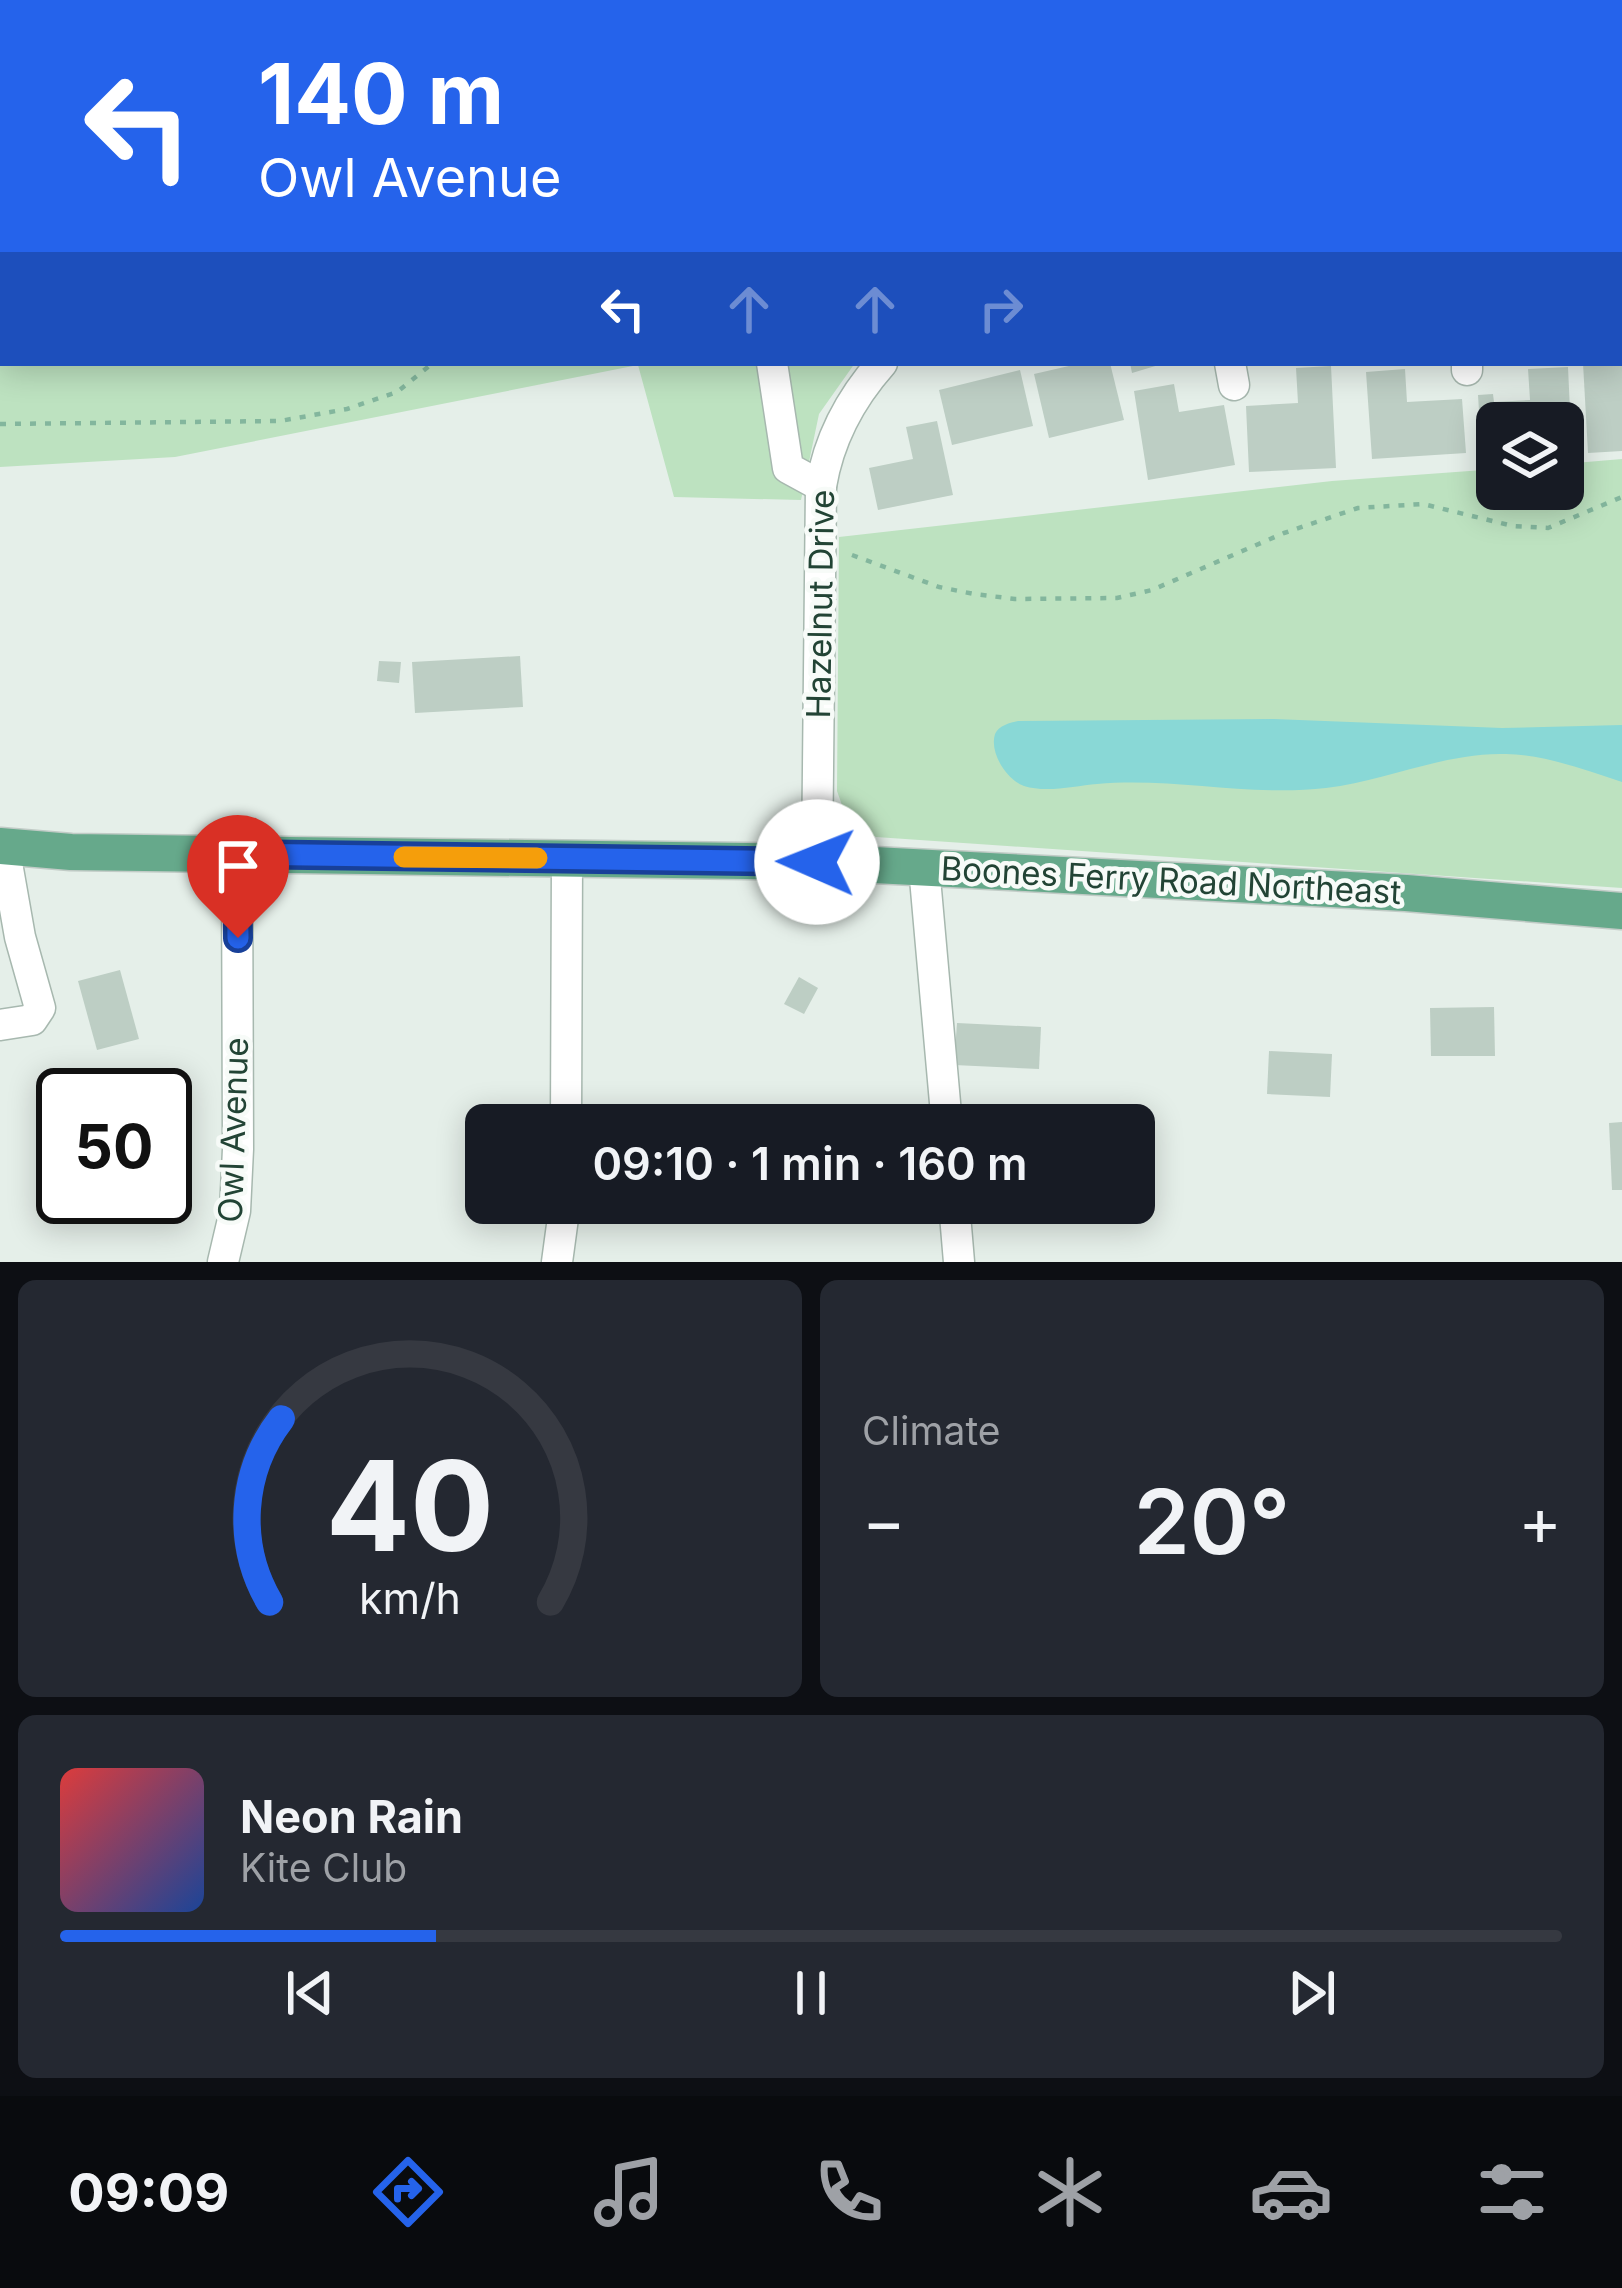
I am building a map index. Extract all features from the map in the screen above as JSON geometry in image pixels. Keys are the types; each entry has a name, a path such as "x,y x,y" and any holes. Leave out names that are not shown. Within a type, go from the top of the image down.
{"main road":[{"name":"Boones Ferry Road Northeast","path":"2,846 70,852 817,862 1406,893 1622,911"}],"street":[{"path":"772,366 788,468 820,486"},
{"name":"Hazelnut Drive","path":"817,862 820,486 841,422 880,366"},
{"path":"0,1025 32,1020 40,1008 2,846"},
{"name":"Owl Avenue","path":"223,1262 235,1211 238,1149 237,854"},
{"path":"566,1104 567,858"},
{"path":"923,867 945,1104"},
{"path":"557,1262 563,1224"},
{"path":"956,1224 959,1262"}],"path":[{"path":"0,424 280,421 347,409 397,392 430,366"},
{"path":"843,553 939,587 974,594 1015,599 1117,598 1152,590 1284,533 1358,508 1423,504 1513,526 1548,528 1622,497"}],"green space":[{"path":"0,366 633,366 175,457 0,467"},
{"path":"638,366 853,366 819,414 801,500 674,497"},
{"path":"1622,459 1622,888 876,837 848,822 837,791 839,537 1332,481 1476,471 1476,510 1584,510 1584,462"}],"water":[{"path":"1274,719 1502,728 1622,725 1622,782 1551,760 1506,754 1461,757 1326,788 1126,783 1042,789 1011,778 997,757 994,741 999,728 1018,721"}],"building":[{"path":"1069,366 1111,366 1124,420 1049,438 1034,374"},
{"path":"1331,366 1336,468 1249,472 1246,406 1298,403 1296,368"},
{"path":"1583,366 1622,366 1622,451 1588,453"},
{"path":"1568,367 1570,402 1494,402 1530,400 1528,369"},
{"path":"1405,369 1407,402 1462,399 1466,453 1372,459 1366,372"},
{"path":"1020,370 1033,426 952,445 939,390"},
{"path":"1174,384 1179,412 1224,405 1235,465 1148,480 1134,391"},
{"path":"1493,394 1494,402 1478,402 1478,395"},
{"path":"937,421 953,495 878,510 869,468 913,459 906,427"},
{"path":"520,656 523,707 415,713 412,662"},
{"path":"379,661 401,662 399,683 377,681"},
{"path":"120,970 139,1039 97,1050 78,981"},
{"path":"799,977 818,988 804,1014 784,1004"},
{"path":"1494,1007 1495,1056 1431,1056 1430,1008"},
{"path":"957,1023 1041,1027 1039,1069 954,1065"},
{"path":"1269,1051 1332,1054 1330,1097 1267,1094"},
{"path":"1622,1122 1622,1190 1612,1190 1609,1123"}],"slow traffic":[{"path":"404,857 537,858"}],"route":[{"path":"238,938 237,854 817,862"}]}
